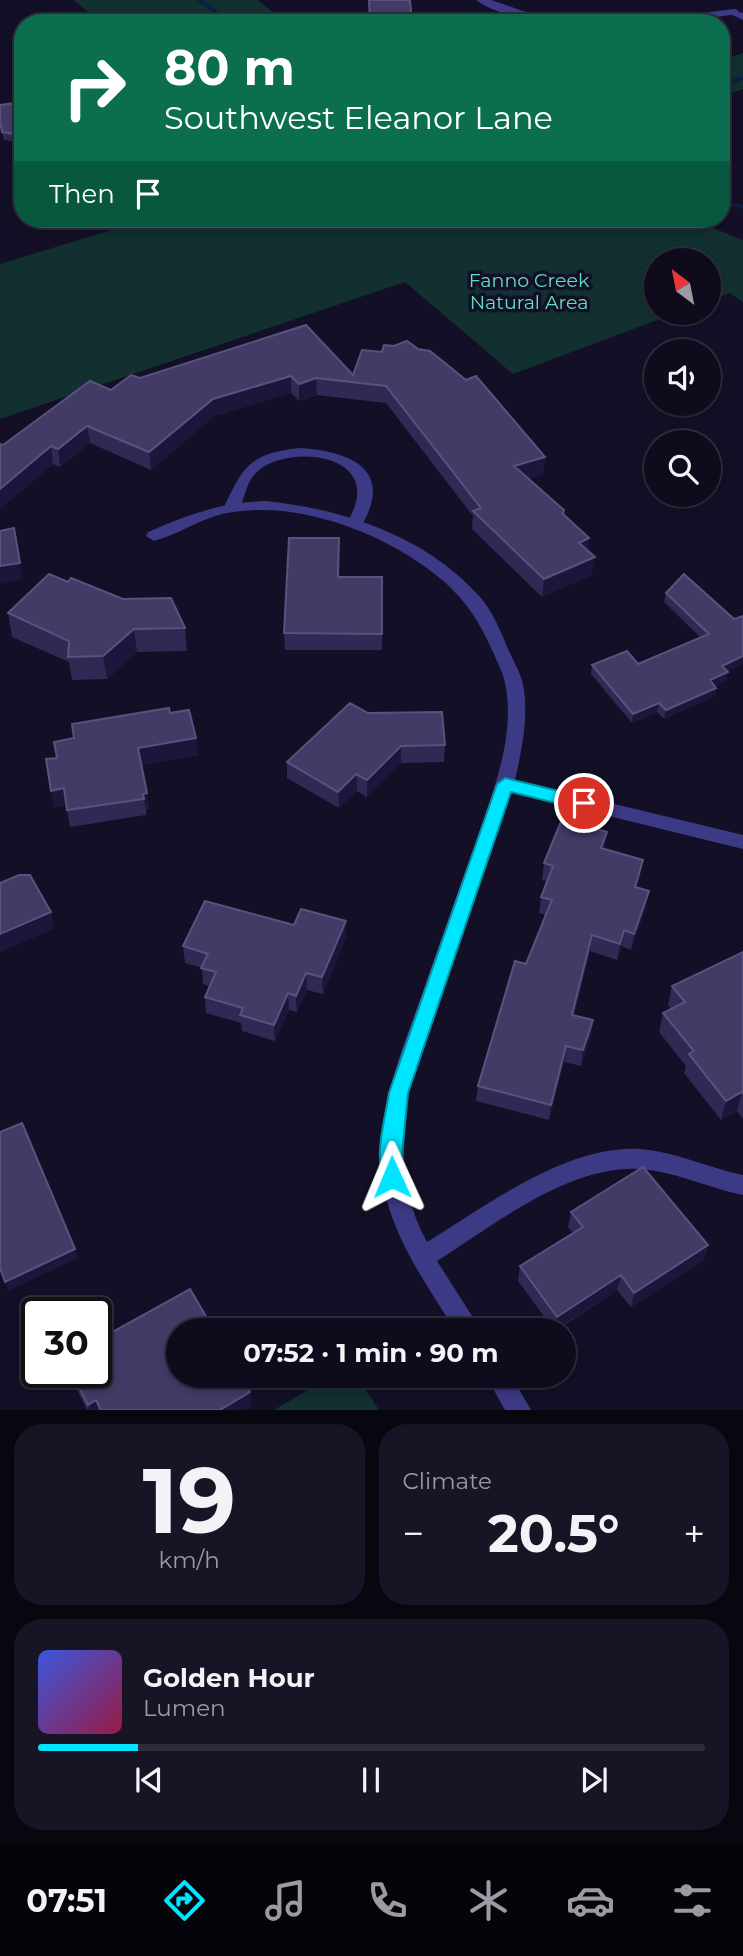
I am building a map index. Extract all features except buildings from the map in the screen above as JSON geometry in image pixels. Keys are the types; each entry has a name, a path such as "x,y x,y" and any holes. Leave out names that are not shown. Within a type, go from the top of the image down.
{"street":[{"path":"481,0 518,14"},
{"path":"232,507 247,474 264,459 296,452 323,454 360,472 367,487 366,504 354,524"},
{"path":"154,536 212,511 232,507 305,510 354,524 430,562 475,602 489,624 514,682 515,741 505,784 398,1093 391,1139 392,1177 402,1212 423,1257 461,1318"},
{"path":"505,784 743,842"},
{"path":"423,1257 558,1176 596,1162 636,1158 743,1185"},
{"path":"505,1388 519,1410"}],"green space":[{"path":"74,0 258,0 275,14 90,14"},
{"path":"743,53 743,89 730,94 730,57"},
{"name":"Fanno Creek Natural Area","path":"118,228 713,228 743,240 743,302 730,293 721,296 721,248 644,248 644,325 513,374 405,282 0,419 0,264"},
{"path":"312,1388 364,1388 379,1410 274,1410"}],"waterway":[{"path":"199,0 219,14"},
{"path":"730,83 743,78"},
{"path":"730,204 743,207"}],"route":[{"path":"392,1177 391,1139 398,1093 505,784 584,803"}]}
